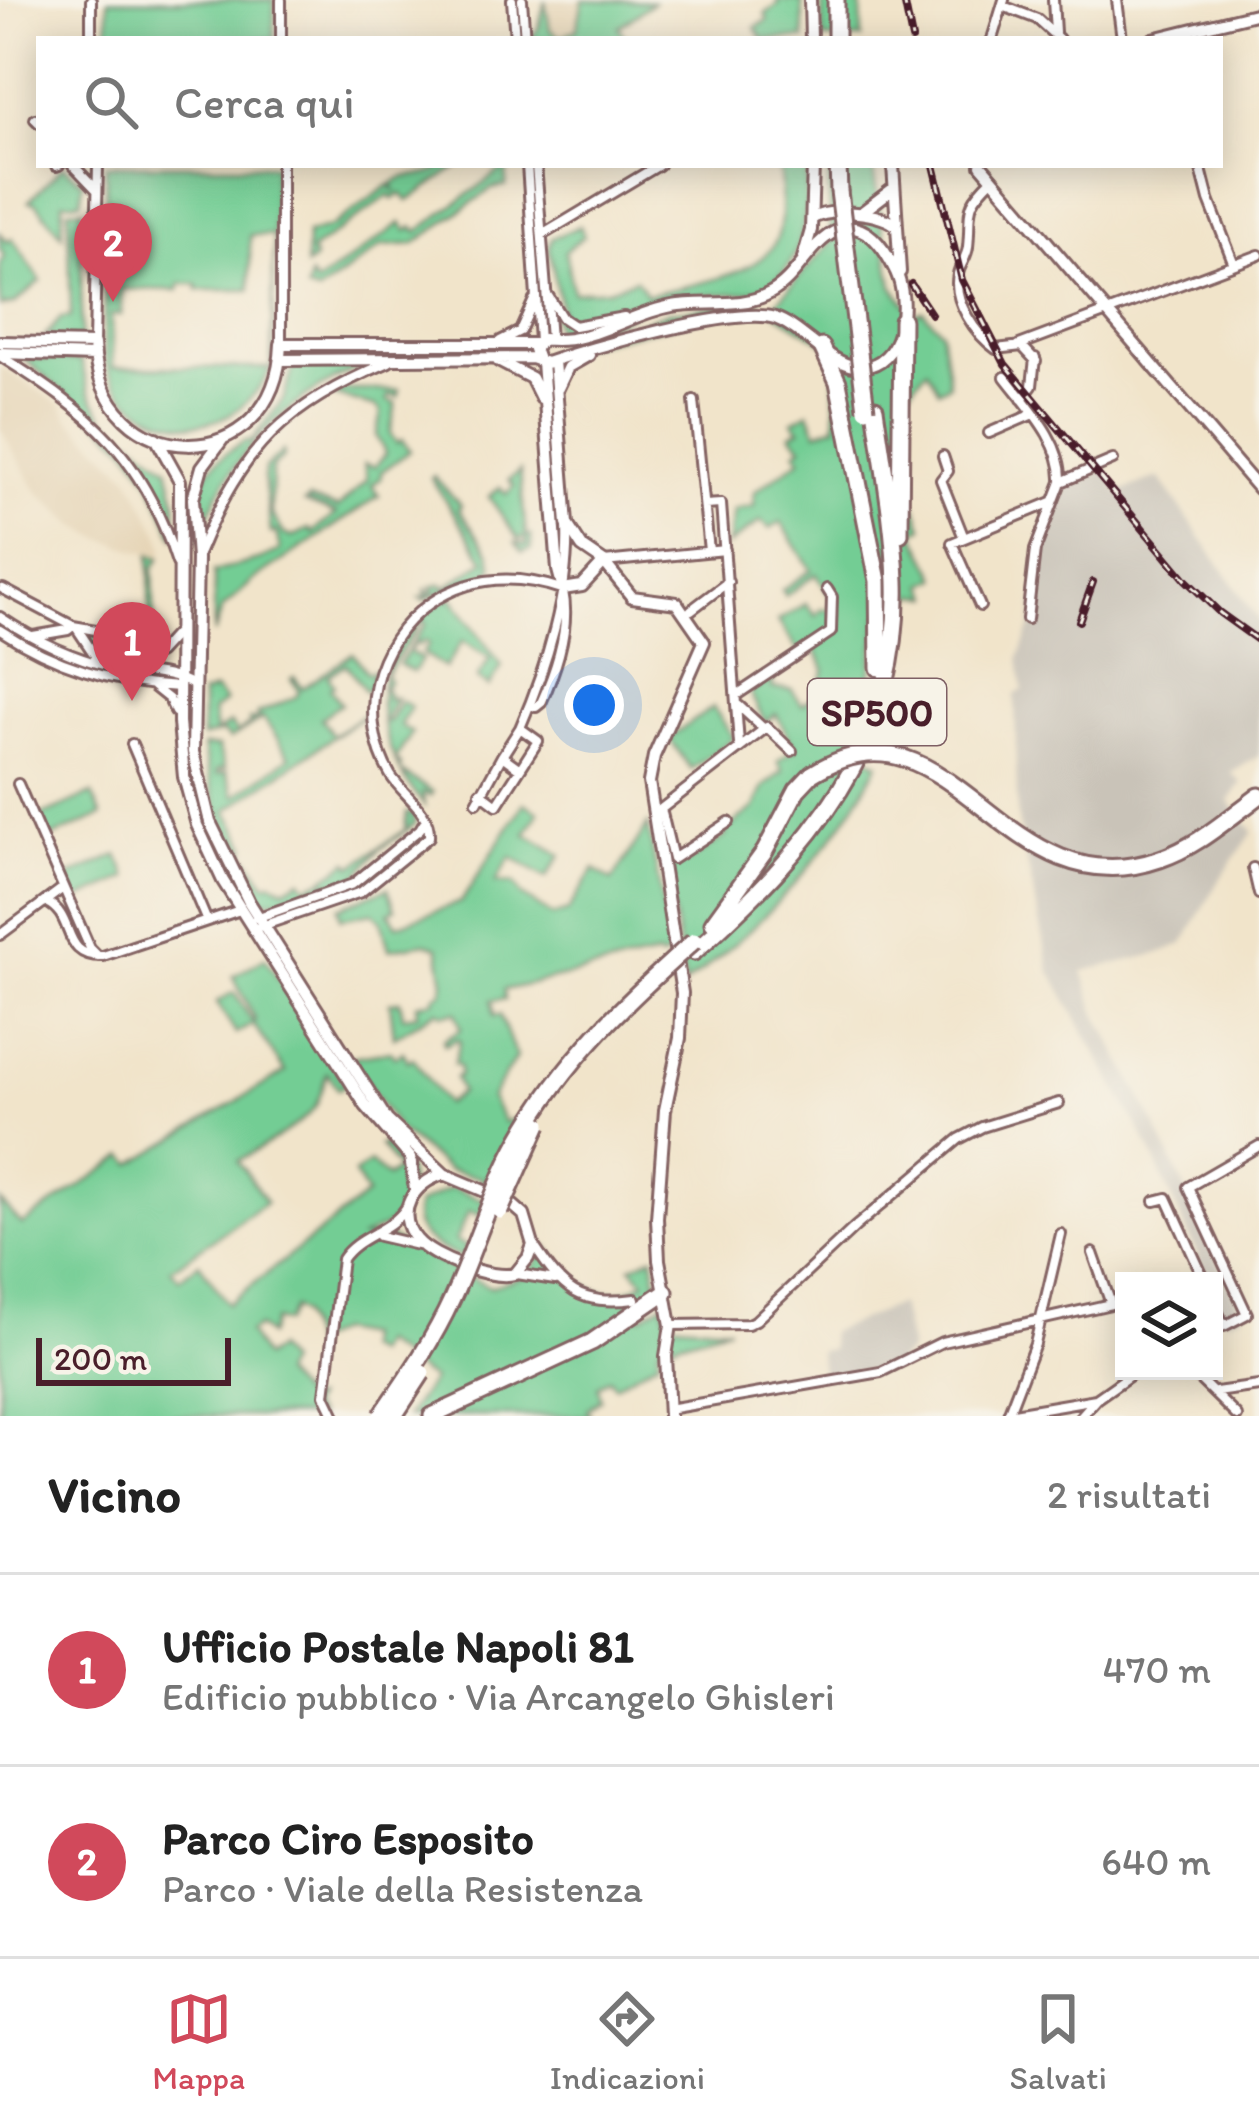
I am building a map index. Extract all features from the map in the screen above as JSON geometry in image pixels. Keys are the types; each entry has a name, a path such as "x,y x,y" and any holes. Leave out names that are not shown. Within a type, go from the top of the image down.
{"highway":[{"path":"840,0 840,36"},
{"name":"SP500","path":"394,1416 442,1339 535,1131 556,1096 595,1047 780,859 825,802 857,744 879,668 887,582 843,168"},
{"path":"893,638 902,596 902,320"},
{"path":"822,346 838,382 878,580 879,668"},
{"name":"SP500","path":"381,1416 423,1355 452,1300 517,1143 549,1091 587,1041 786,865 844,786 871,731 893,638 895,561 870,409"},
{"path":"713,923 765,851 785,807 812,775 846,756 884,752 904,756 946,780 1041,850 1082,865 1120,867 1159,860 1198,841 1259,796"},
{"path":"432,1416 592,1342 665,1292"}],"street":[{"path":"91,0 91,36"},
{"path":"280,0 280,36"},
{"path":"512,0 515,36"},
{"path":"522,0 526,36"},
{"path":"810,0 811,36"},
{"path":"1054,0 1057,36"},
{"path":"1117,0 1122,36"},
{"path":"993,36 1004,3 1037,19 1057,36"},
{"path":"1179,36 1259,17"},
{"path":"76,168 98,191"},
{"path":"98,168 98,376 112,406 130,425 156,439 202,445 222,440"},
{"path":"280,168 280,360 260,413 222,440 197,478 193,499 196,559 179,723 184,777 197,825 366,1106 410,1157 416,1189"},
{"path":"527,168 547,360 558,570 566,611 562,640 541,703 530,705"},
{"path":"489,345 520,331 541,293 536,168"},
{"path":"542,235 654,168"},
{"path":"799,267 812,219 813,168"},
{"path":"280,360 547,360 733,315 771,316 798,328 854,367 874,365 891,349 902,320 893,168"},
{"path":"984,168 1259,489"},
{"path":"1202,168 1234,264"},
{"path":"992,178 968,209 968,253 958,274 958,287 971,324 996,349 1044,337 1259,255"},
{"path":"857,215 880,202 896,185"},
{"path":"814,186 832,212"},
{"path":"812,219 821,212 884,216 897,227"},
{"path":"541,293 567,322 580,326 677,304 734,302 768,295 832,233 856,227 882,247 900,281"},
{"path":"768,295 765,305 771,316"},
{"path":"281,344 545,342 601,332 647,313"},
{"path":"1022,399 1032,386 1034,347 1044,337"},
{"path":"0,342 95,350"},
{"path":"520,728 538,741 497,805 479,797 530,705 568,573 557,393 545,342"},
{"path":"1019,345 1036,362"},
{"path":"557,393 568,368 602,348"},
{"path":"0,354 95,350"},
{"path":"0,354 106,436 146,486 180,574"},
{"path":"196,559 238,471 298,408 394,359"},
{"path":"496,359 531,378 547,413"},
{"path":"1004,377 1033,414 1060,461 1061,482 1035,550 1028,619"},
{"path":"694,401 709,551"},
{"path":"988,433 1033,414"},
{"path":"156,439 180,482 180,628 197,780 252,917 373,1102 401,1136 444,1174 508,1201 524,1215 533,1245 557,1280"},
{"path":"943,456 948,471 941,480 964,538"},
{"path":"1061,482 1114,460"},
{"path":"980,606 952,543 1053,501"},
{"path":"704,505 721,504 739,746"},
{"path":"567,524 582,547 604,562 634,598 677,603 704,642 654,756 649,782 682,993 680,1038 665,1110 657,1218 671,1325 668,1413 881,1372 932,1346 1112,1304 1093,1253"},
{"path":"46,902 60,909 80,952 99,957 210,918 252,917 334,904 374,884 429,837 426,818 392,778 372,714 379,667 405,627 426,606 446,594 506,578 563,589 582,586 604,562 725,550"},
{"path":"542,582 558,570"},
{"path":"542,582 558,607"},
{"path":"691,610 728,582"},
{"path":"3,589 74,627 147,638"},
{"path":"738,700 831,632 832,597 827,589"},
{"path":"0,616 32,636 39,646 184,683"},
{"path":"32,636 74,627"},
{"path":"74,627 106,665 107,677"},
{"path":"126,669 159,652 180,628"},
{"path":"0,630 107,677 153,687 184,683"},
{"path":"153,687 169,699 179,723"},
{"path":"738,700 764,729"},
{"path":"729,822 673,860 661,809 764,729 770,728 792,751"},
{"path":"132,744 210,918"},
{"path":"502,756 520,769"},
{"path":"18,784 90,948 99,957"},
{"path":"1253,868 1259,894"},
{"path":"0,935 65,892"},
{"path":"60,909 65,892"},
{"path":"671,1325 757,1320 855,1227 962,1136 1059,1103"},
{"path":"1223,1324 1247,1314 1187,1187 1259,1146"},
{"path":"334,1416 325,1395 338,1275 347,1251 392,1226 416,1189 444,1174"},
{"path":"1155,1201 1167,1198 1201,1272"},
{"path":"408,1204 407,1222 412,1236 423,1246"},
{"path":"1061,1234 1042,1320 1007,1414 1096,1399"},
{"path":"371,1237 423,1246 488,1275 557,1280 595,1300 635,1299"},
{"path":"515,1274 533,1245"},
{"path":"1081,1416 1123,1380"},
{"path":"1202,1380 1237,1416"},
{"path":"1216,1392 1259,1386"}],"shaded area":[{"path":"548,0 589,0 588,24 572,36 551,36"},
{"path":"0,367 61,405 69,419 130,477 159,533 164,549 160,558 75,525 37,491 0,428"},
{"path":"1106,469 1118,493 1159,477 1259,621 1259,756 1231,773 1242,783 1229,801 1253,832 1183,944 1083,971 1096,1012 1155,1124 1243,1314 1227,1321 1223,1272 1205,1272 1149,1147 1050,970 1017,815 1015,694 1023,690 1019,658 1031,627 1040,548 1065,487"},
{"path":"900,1304 910,1350 892,1367 823,1379 819,1351 831,1349 830,1332"}],"green space":[{"path":"108,0 274,0 274,36 108,36"},
{"path":"545,0 550,30 559,36 532,36"},
{"path":"583,0 653,2 619,27 624,36 562,36 577,29"},
{"path":"777,0 802,0 804,36 761,36 755,28 778,5"},
{"path":"822,0 861,0 862,36 823,36"},
{"path":"61,168 83,182 81,201 63,202 62,235 36,203 29,201"},
{"path":"106,168 274,168 274,235 250,235 250,290 198,290 197,284 180,284 179,290 122,289 121,315 111,315 113,367 271,368 256,392 229,415 207,423 163,420 123,395 108,370 104,343"},
{"path":"456,168 408,201 401,194 393,199 389,195 311,251 315,259 306,266 307,234 331,227 389,185 395,190 393,183 400,179"},
{"path":"507,168 506,186 491,189 414,244 382,246 318,293 307,290 310,276 316,284 401,223 407,231 413,227 417,232"},
{"path":"780,168 807,168 799,244 792,261 765,287 744,293 669,297 610,324 556,337 553,314 561,312 549,247 552,238 580,226 584,236 565,251 573,292 608,289 636,279 647,295 724,277 760,259 779,232"},
{"path":"828,168 873,168 893,286 914,314 923,311 941,330 949,384 939,390 927,369 907,393 908,509 916,507 923,527 914,532 938,578 925,584 931,596 913,595 909,627 879,616 865,714 850,750 879,763 861,795 818,856 769,911 685,984 666,868 685,857 689,861 727,835 724,830 754,809 764,787 783,771 778,761 795,748 776,714 765,722 750,693 774,677 772,688 792,690 802,705 816,695 825,669 813,645 800,654 778,621 806,604 816,616 832,609 832,598 816,574 785,596 782,590 811,570 781,522 770,529 761,521 728,545 734,510 754,506 754,492 801,459 796,452 802,447 791,434 800,429 793,421 809,412 817,432 836,425 834,349 776,313 776,303 831,242"},
{"path":"82,208 81,339 45,336 61,318 71,317 68,209"},
{"path":"0,233 8,242 12,238 41,281 14,304 0,306 4,255"},
{"path":"274,255 273,363 271,367"},
{"path":"760,302 761,311 728,312 562,350 672,311"},
{"path":"23,358 81,361 89,392 105,419 168,467 176,501 175,538 148,477 125,445"},
{"path":"294,366 365,366 309,395 262,434 225,482 199,540 200,493 208,471 251,441 283,400"},
{"path":"342,390 400,390 398,397 389,395 387,400 396,404 390,434 410,451 381,472 372,485 379,496 254,580 222,609 214,634 214,572 280,550 276,532 271,533 265,468 283,451 272,468 271,512 284,534 292,537 309,529 312,533 336,514 305,502 309,499 338,508 367,480 364,464 375,467 386,454 376,436 381,412 332,395"},
{"path":"520,471 526,536 531,536 532,549 522,552 516,543 527,545 525,537 519,540 489,497 500,487 506,494 514,486 509,480"},
{"path":"431,478 461,506 458,509 490,553 493,568 424,601 420,598 426,597 425,588 429,594 434,591 431,587 442,584 445,588 485,561"},
{"path":"150,555 160,558 153,569 155,647 134,660 106,660 93,647 88,632 148,643"},
{"path":"451,597 502,666 489,687 477,679 490,658 462,641 445,668 423,653 429,644 424,640 409,652 422,659 413,672 399,664 426,623 422,620 385,676 389,680 384,689 387,699 396,698 384,723 401,701 411,707 400,725 412,733 395,759 383,721 381,692 387,665 400,639 421,617"},
{"path":"353,653 367,673 374,671 369,690 346,664 328,676 341,704 321,718 333,735 367,713 368,718 364,716 227,810 247,846 244,852 266,884 285,888 301,879 306,886 324,879 328,886 325,877 349,861 353,866 405,830 407,813 414,814 415,824 380,849 357,876 295,898 262,901 224,826 203,746 218,747 225,768 217,774 226,772 235,796 290,757 263,718 230,739 222,732 202,738 202,694 215,690 225,702 213,711 216,733 230,723 237,733 251,724 249,720 259,719 257,714 297,696 299,690 291,679 303,688"},
{"path":"713,707 734,738 691,769 669,738"},
{"path":"402,772 433,792 431,796 423,792 424,805 404,778"},
{"path":"92,794 102,816 48,839 38,817"},
{"path":"524,803 539,812 526,834 561,855 546,878 511,857 496,882 514,884 522,896 553,916 568,911 594,869 612,881 648,825 671,952 661,959 642,959 504,990 505,999 492,1000 494,1016 500,1015 516,1057 491,1098 504,1122 524,1121 497,1176 484,1184 482,1178 447,1170 398,1129 353,1057 390,1051 395,1057 403,1052 408,1061 413,1058 446,1104 461,1092 455,1078 460,1074 459,1065 454,1064 460,1042 445,1045 443,1040 461,1029 456,1012 438,1010 394,1037 390,1002 400,1001 403,1016 418,1014 417,1004 435,1000 442,992 438,947 426,943 389,949 381,920 373,912 341,918 339,907 388,888 395,909 389,912 397,925 461,902"},
{"path":"118,855 128,878 75,901 65,878"},
{"path":"265,958 346,1085 338,1089 327,1073 313,1110 238,1161 266,1202 171,1269 179,1279 199,1263 228,1304 367,1195 354,1174 370,1163 387,1177 398,1169 380,1145 391,1142 408,1173 408,1196 397,1216 362,1238 388,1237 490,1287 527,1275 547,1247 577,1280 616,1293 645,1281 631,1267 653,1256 657,1284 635,1311 641,1317 663,1303 668,1322 729,1327 659,1347 658,1360 615,1385 609,1378 598,1386 601,1399 587,1409 590,1416 407,1416 432,1380 380,1343 374,1354 363,1349 364,1336 337,1331 311,1344 301,1314 293,1308 285,1323 274,1320 268,1335 258,1327 248,1333 264,1358 275,1349 287,1363 281,1374 300,1395 305,1392 305,1400 314,1399 310,1407 318,1416 0,1416 0,1201 22,1225 125,1156 133,1164 285,1072 253,1024 236,1034 217,1002 234,992 253,1023 233,976"},
{"path":"452,1188 487,1201 479,1215 469,1211 455,1241 467,1247 461,1258 426,1239 416,1225 417,1205"}],"railway":[{"path":"904,0 911,36"},
{"path":"935,168 962,280 1005,364 1186,580 1259,641"},
{"path":"911,284 931,314"},
{"path":"1079,621 1093,582"}],"place":[{"name":"Parco Ciro Esposito","path":"113,302"},
{"name":"Ufficio Postale Napoli 81","path":"132,701"}]}
